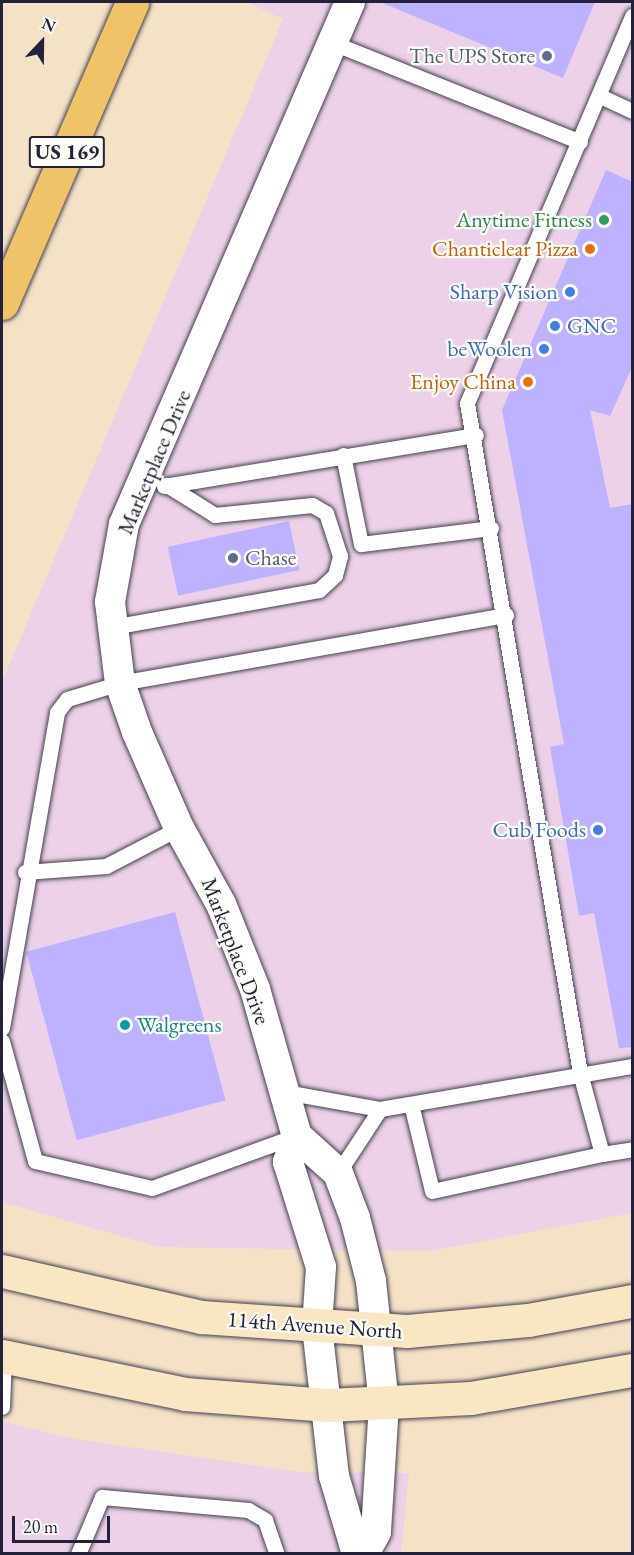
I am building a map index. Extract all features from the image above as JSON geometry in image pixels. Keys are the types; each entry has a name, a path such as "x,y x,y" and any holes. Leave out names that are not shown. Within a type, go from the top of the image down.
{"highway":[{"name":"US 169","path":"2,303 132,2"}],"street":[{"name":"Marketplace Drive","path":"297,1136 255,989 221,904 179,828 120,683 111,627 115,562 154,488 350,2"},
{"path":"357,1554 346,1532 334,1476 328,1405 317,1327 321,1267 288,1162 297,1136 338,1173 366,1260 377,1330 384,1404 376,1532 364,1554"},
{"name":"114th Avenue North","path":"2,1271 201,1317 377,1330 475,1327 633,1301"},
{"path":"3,1356 185,1394 328,1405 471,1398 633,1370"}],"lane":[{"path":"602,1154 580,1073 476,435 467,403 633,16"},
{"path":"333,43 580,142"},
{"path":"600,96 633,111"},
{"path":"154,488 343,455 476,435"},
{"path":"343,455 361,544 491,528"},
{"path":"111,627 319,590 335,575 340,556 326,513 312,505 215,515 154,488"},
{"path":"2,1028 26,872 57,712 73,695 120,683 506,615"},
{"path":"26,872 92,870 179,828"},
{"path":"2,1041 35,1161 152,1188 297,1136"},
{"path":"285,1092 380,1109 580,1073 633,1066"},
{"path":"411,1104 432,1191 633,1149"},
{"path":"338,1173 380,1109"},
{"path":"2,1407 3,1356"},
{"path":"78,1554 102,1497 248,1510 265,1520 277,1554"}],"shaded area":[{"path":"246,2 632,2 632,1213 430,1251 159,1247 2,1202 2,682 283,19"},
{"path":"2,1421 69,1438 299,1472 409,1473 401,1553 2,1553"}],"building":[{"path":"380,2 595,2 563,78"},
{"path":"606,170 633,182 633,365 610,416 590,410 610,508 633,504 633,1047 619,1048 594,913 579,916 550,747 564,744 502,410"},
{"name":"Chase","path":"289,521 299,570 178,596 168,547"},
{"name":"Walgreens","path":"175,912 225,1100 77,1140 26,952"}],"place":[{"name":"The UPS Store","path":"547,56"},
{"name":"Anytime Fitness","path":"604,220"},
{"name":"Chanticlear Pizza","path":"590,249"},
{"name":"Sharp Vision","path":"570,292"},
{"name":"GNC","path":"555,326"},
{"name":"beWoolen","path":"544,349"},
{"name":"Enjoy China","path":"528,382"},
{"name":"Chase","path":"233,558"},
{"name":"Cub Foods","path":"598,830"},
{"name":"Walgreens","path":"125,1025"}]}
